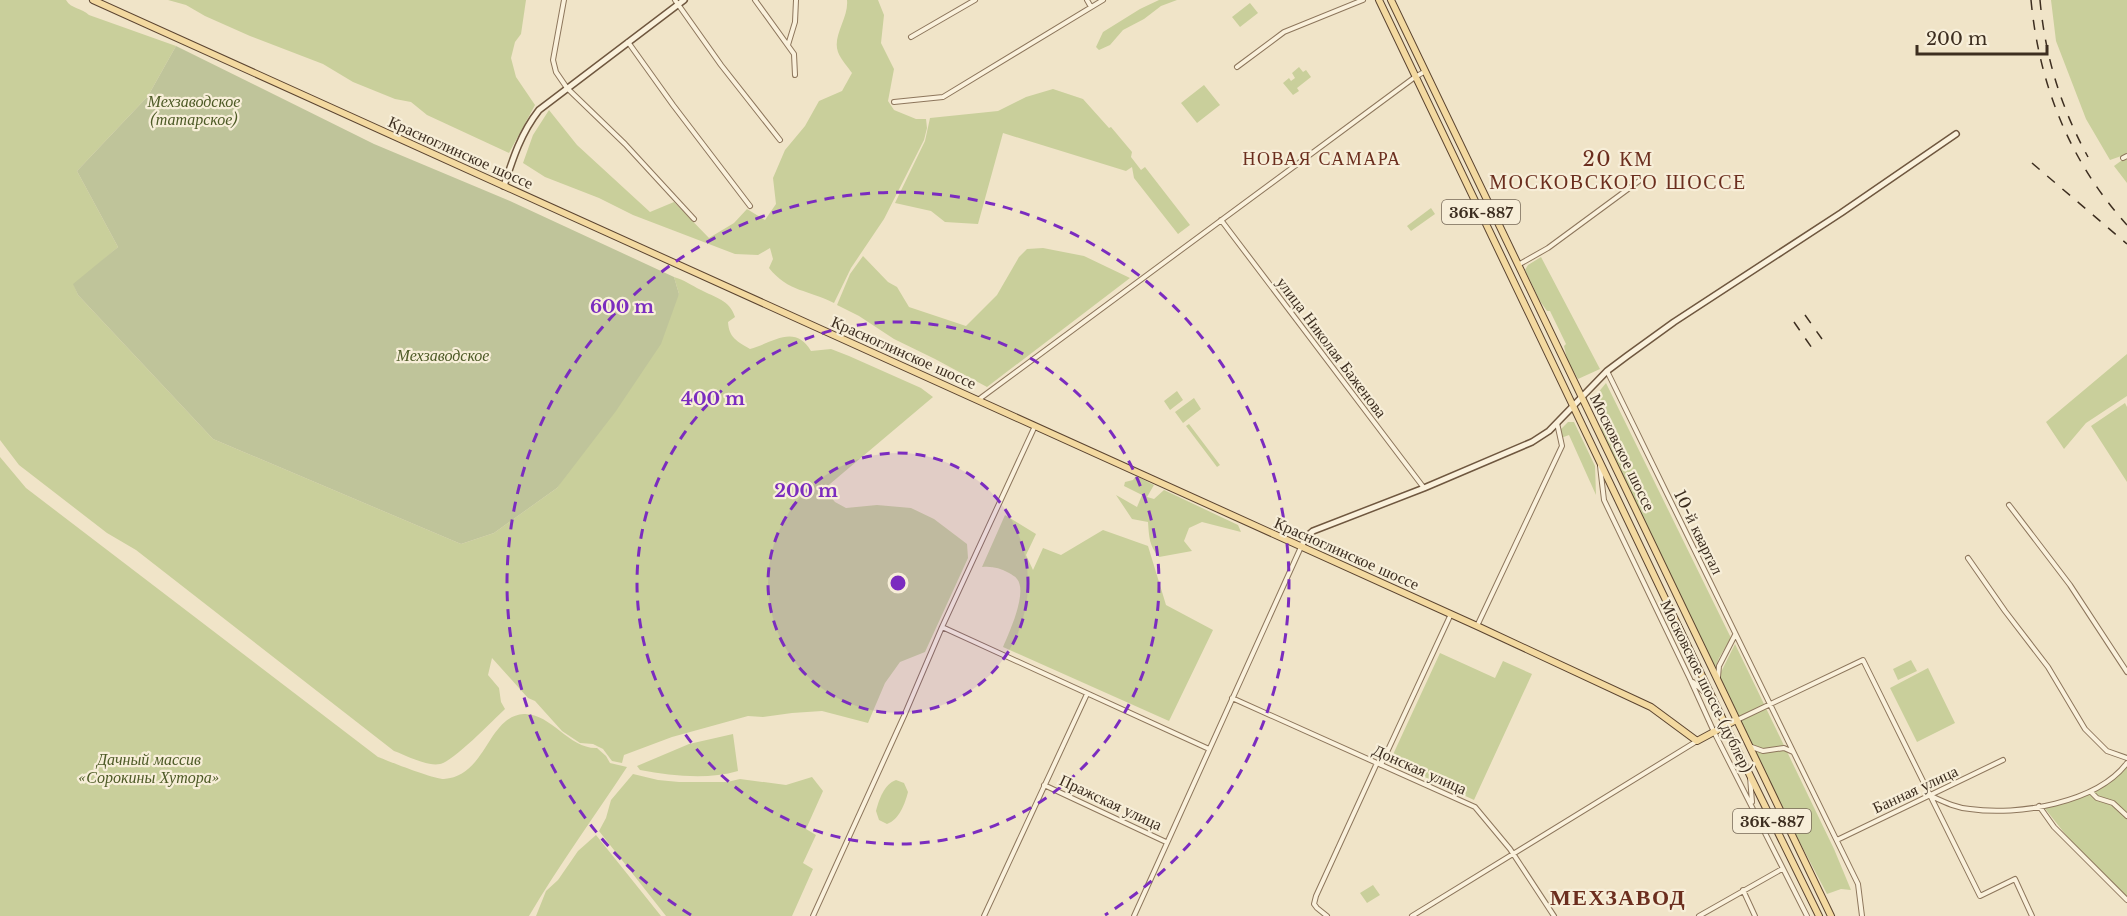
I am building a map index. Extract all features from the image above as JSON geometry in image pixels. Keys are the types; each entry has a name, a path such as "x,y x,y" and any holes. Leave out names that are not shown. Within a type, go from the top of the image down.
{"main road":[{"name":"Красноглинское шоссе","path":"93,0 1477,626 1651,707 1697,741"},
{"name":"Московское шоссе","path":"1379,0 1819,916"},
{"name":"Московское шоссе","path":"1391,0 1831,916"},
{"path":"1697,741 1736,720"}],"street":[{"path":"564,0 553,60 556,72 567,88 625,144 694,219"},
{"path":"504,186 515,150 539,110 676,3 684,0"},
{"path":"755,0 794,54 795,75"},
{"path":"788,45 795,22 796,0"},
{"path":"912,38 975,0"},
{"path":"1087,0 1091,7"},
{"path":"894,102 943,97 1103,0"},
{"path":"1237,67 1284,32 1363,0"},
{"path":"676,3 780,140"},
{"path":"628,42 750,206"},
{"path":"978,400 1424,72"},
{"path":"1134,916 1306,537 1313,531 1521,448 1550,430 1607,371 1674,322 1841,213 1956,134"},
{"path":"1518,265 1548,248 1639,181"},
{"name":"улица Николая Баженова","path":"1221,220 1424,488"},
{"name":"10-й квартал","path":"1607,371 1858,884 1862,916"},
{"path":"1477,626 1562,446 1557,423"},
{"path":"813,916 1035,426"},
{"name":"Московское шоссе (дублер)","path":"1600,462 1604,500 1714,732 1807,915"},
{"path":"2009,505 2070,585 2127,672"},
{"path":"1968,558 2048,667 2085,729 2107,751 2127,758"},
{"path":"1327,916 1314,903 1316,896 1451,614"},
{"path":"942,627 1209,749"},
{"path":"1718,679 1719,666 1734,641 1735,634"},
{"path":"1736,720 1863,660 1980,896 2015,879 2032,916"},
{"path":"1690,679 1715,702"},
{"path":"984,916 1087,694"},
{"name":"Донская улица","path":"1232,698 1475,807 1512,854 1554,916"},
{"path":"1412,916 1697,741"},
{"path":"1749,746 1763,751 1784,748 1794,752"},
{"name":"Банная улица","path":"1837,840 2003,760"},
{"path":"1930,796 1949,805 1969,809 1997,811 2039,806 2091,792 2105,784 2127,763"},
{"path":"1749,774 1752,806"},
{"name":"Пражская улица","path":"1044,785 1167,842"},
{"path":"2091,792 2097,798 2113,803 2127,816"},
{"path":"2039,806 2061,834 2127,900"},
{"path":"1699,916 1707,914 1782,868"},
{"path":"1743,890 1755,916"}],"green space":[{"path":"0,0 66,0 89,15 176,46 148,96 77,171 118,247 74,285 78,295 213,439 461,544 494,533 557,488 679,294 674,277 725,303 733,311 735,317 728,322 730,332 750,349 783,337 798,338 811,351 831,349 921,388 933,397 824,489 835,502 846,508 877,505 911,508 934,519 967,544 968,558 925,652 900,662 885,683 868,723 822,711 763,717 748,716 672,737 624,755 622,763 612,761 603,749 593,744 580,743 562,731 492,658 488,675 499,688 501,702 505,709 483,731 454,756 440,764 423,762 394,751 136,550 107,533 19,465 0,440"},
{"path":"168,0 526,0 521,34 515,42 511,58 516,77 535,105 509,153 427,115 411,102 395,99 353,82 323,64 250,36 186,5"},
{"path":"847,0 878,0 884,15 881,43 894,69 888,101 894,110 916,119 926,119 927,128 924,140 884,219 851,268 834,303 791,286 776,276 769,268 773,259 770,248 758,255 735,254 633,215 599,198 545,177 523,163 533,135 549,110 577,145 650,212 674,202 709,238 734,223 747,209 765,220 776,204 773,178 785,150 805,126 819,101 842,91 852,73 841,58 837,46"},
{"path":"1159,0 1177,0 1161,6 1144,19 1123,30 1110,45 1099,50 1096,47 1103,32"},
{"path":"2051,0 2127,0 2127,154 2110,160 2086,119 2056,41"},
{"path":"1250,3 1258,13 1240,27 1232,17"},
{"name":"Мехзаводское","path":"176,46 374,144 510,201 674,277 679,294 661,344 616,411 557,488 494,533 461,544 213,439 78,295 73,284 118,247 77,171 148,96"},
{"path":"1299,67 1303,72 1306,70 1311,77 1297,88 1299,91 1293,95 1283,83 1289,78 1291,81 1295,78 1292,73"},
{"path":"1204,85 1220,105 1197,123 1181,103"},
{"path":"1053,89 1083,99 1132,152 1131,157 1141,170 1145,167 1190,225 1178,234 1134,178 1132,167 1126,171 1003,133 978,224 945,222 931,211 895,203 925,141 930,118 998,111 1026,97"},
{"path":"2127,158 2127,183 2114,166"},
{"path":"1431,208 1435,214 1411,231 1407,226"},
{"path":"1043,248 1084,256 1130,278 987,387 894,339 859,316 837,305 850,274 863,256 888,282 897,287 909,307 966,326 997,295 1019,257 1027,249"},
{"path":"1541,257 1600,369 1578,379 1567,359 1564,346 1566,344 1550,311 1547,311 1540,301 1525,270 1528,265"},
{"path":"2127,354 2127,396 2086,423 2064,449 2046,422"},
{"path":"1606,383 1731,638 1714,671 1603,443 1597,394"},
{"path":"1177,391 1183,400 1170,410 1164,401"},
{"path":"1194,398 1201,409 1183,423 1175,412"},
{"path":"2125,403 2127,407 2127,482 2091,426"},
{"path":"1568,422 1574,422 1595,466 1596,495 1569,435 1561,438 1559,431"},
{"path":"1189,424 1220,465 1217,467 1186,426"},
{"name":"Дачный массив «Сорокины Хутора»","path":"0,457 26,488 378,757 439,778 458,775 478,758 502,725 512,717 524,714 543,719 578,743 597,748 610,763 627,767 529,916 0,916"},
{"path":"1136,476 1154,485 1147,497 1154,499 1164,490 1238,525 1241,532 1202,522 1189,528 1184,541 1192,551 1159,557 1151,545 1148,522 1132,519 1116,495 1137,507 1142,495 1124,486 1125,482 1133,480"},
{"path":"1005,515 1036,534 1026,555 1033,570 1043,548 1061,555 1103,530 1148,546 1166,605 1213,630 1169,721 1003,647 1019,603 1020,585 1015,577 1006,571 993,567 982,567"},
{"path":"1735,644 1834,849 1851,890 1841,889 1827,894 1749,746 1720,683 1721,672"},
{"path":"1440,653 1495,678 1503,661 1532,674 1474,800 1390,761"},
{"path":"1911,660 1917,671 1898,680 1893,669"},
{"path":"1928,668 1955,723 1917,742 1890,688"},
{"path":"733,734 738,771 690,776 640,770 637,766 689,744"},
{"path":"2127,765 2127,897 2077,849 2043,806 2089,794 2107,783"},
{"path":"633,774 679,782 727,782 740,779 786,785 812,777 823,791 806,829 816,835 803,863 813,869 792,916 666,916 599,831 606,818 611,800"},
{"path":"896,780 904,783 908,792 898,815 887,824 879,820 876,811 885,789"},
{"path":"596,835 661,916 536,916 546,891 558,880 578,851"},
{"path":"1373,885 1380,895 1367,903 1360,893"}],"railway":[{"path":"2031,0 2041,62 2061,121 2089,175 2127,225"},
{"path":"2040,0 2050,61 2062,101 2088,157"},
{"path":"2032,163 2127,244"},
{"path":"1805,315 1822,339"},
{"path":"1794,322 1814,351"}],"district":[{"name":"НОВАЯ САМАРА","path":"1322,159"},
{"name":"20 КМ МОСКОВСКОГО ШОССЕ","path":"1618,170"},
{"name":"МЕХЗАВОД","path":"1618,897"}],"park label":[{"name":"Мехзаводское (татарское)","path":"194,110"}]}
